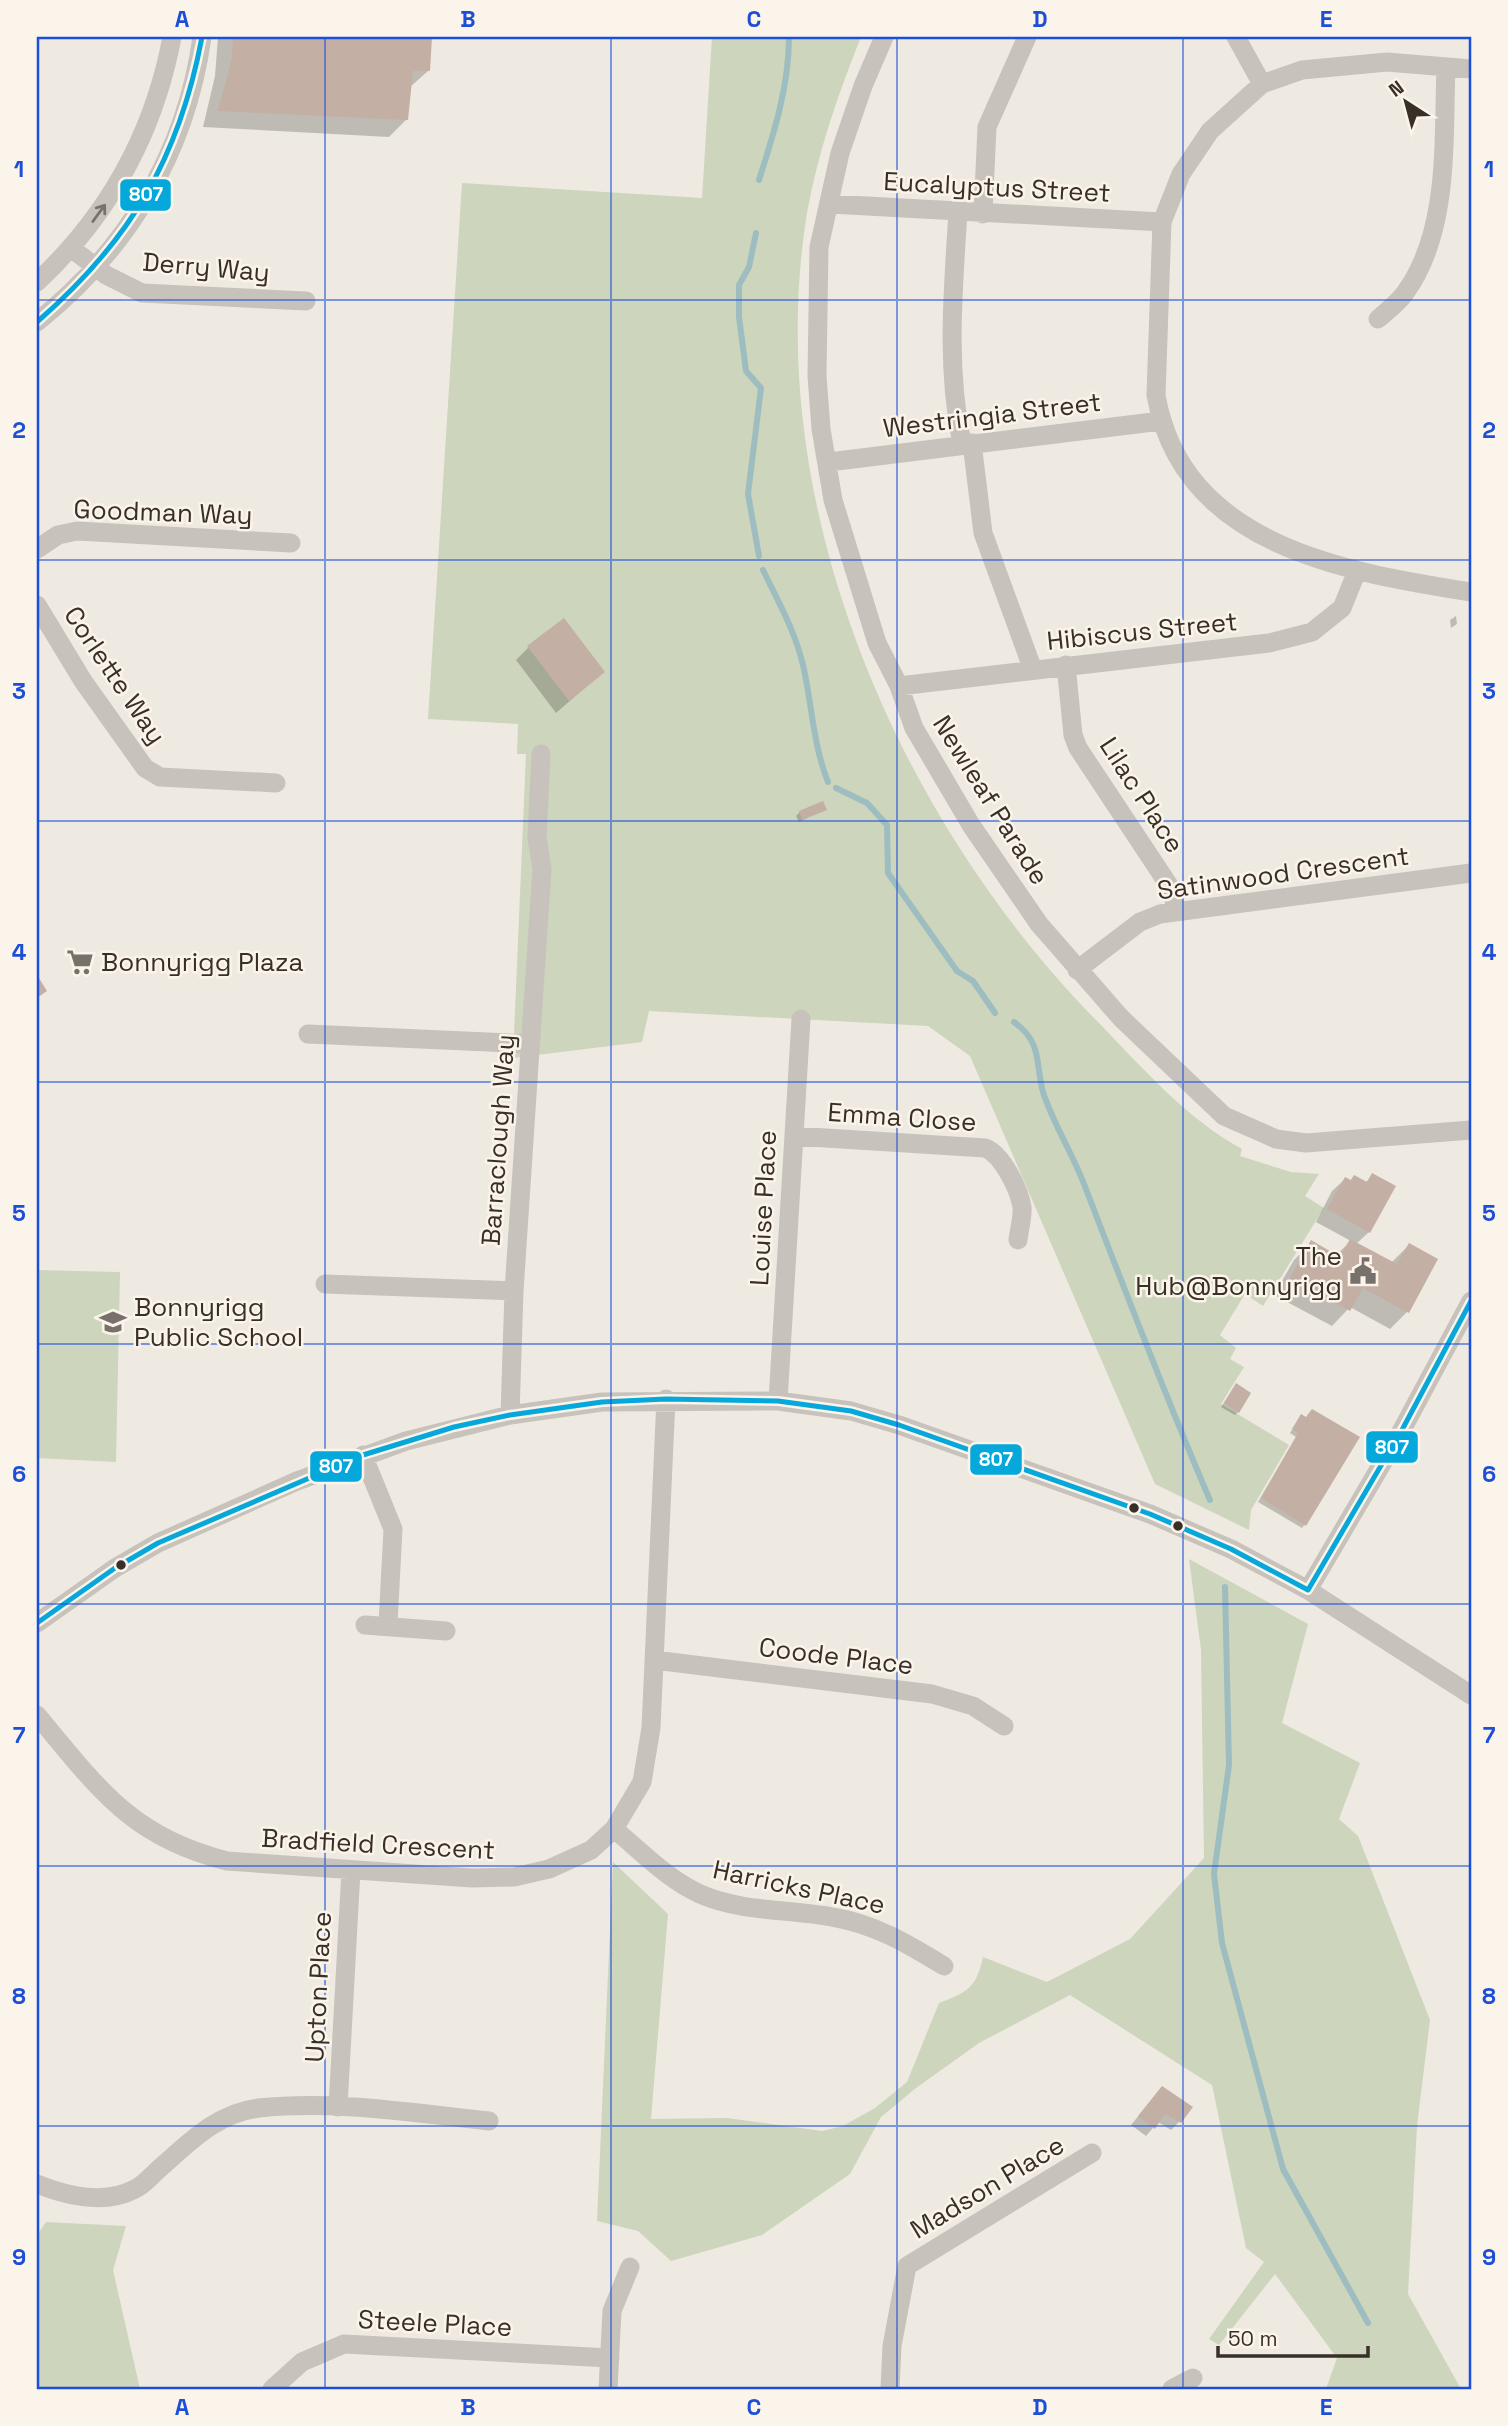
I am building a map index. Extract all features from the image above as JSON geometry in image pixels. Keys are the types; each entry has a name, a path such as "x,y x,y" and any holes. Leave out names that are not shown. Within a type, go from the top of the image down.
{"street":[{"path":"37,282 71,248 113,193 146,132 161,86 172,37"},
{"path":"37,322 115,244 147,199 172,154 199,62 202,37"},
{"name":"Newleaf Parade","path":"884,37 863,86 840,153 819,247 816,308 821,421 833,500 877,643 899,686 914,728 971,825 1039,924 1077,970 1224,1116 1276,1139 1316,1143 1471,1130"},
{"path":"984,214 987,127 1027,37"},
{"path":"1236,37 1262,84"},
{"path":"1471,69 1387,62 1347,63 1302,70 1262,84 1235,106 1210,131 1181,174 1162,222 1156,369 1161,421 1169,440 1209,499 1238,524 1271,542 1357,570 1471,592"},
{"path":"1378,319 1405,295 1427,254 1442,163 1446,68"},
{"name":"Eucalyptus Street","path":"830,204 1162,222"},
{"path":"958,212 950,347 954,405 967,444 983,533 1033,670"},
{"name":"Derry Way","path":"71,248 117,282 142,293 306,301"},
{"name":"Westringia Street","path":"829,461 1161,421"},
{"name":"Goodman Way","path":"37,549 58,535 77,531 291,543"},
{"name":"Hibiscus Street","path":"899,686 1269,643 1312,632 1342,608 1357,570"},
{"name":"Corlette Way","path":"37,605 83,681 145,768 160,777 275,783"},
{"name":"Lilac Place","path":"1066,665 1073,735 1172,890 1176,911"},
{"name":"Barraclough Way","path":"510,1415 514,1291 542,869 537,838 541,754"},
{"name":"Satinwood Crescent","path":"1077,970 1140,922 1176,911 1471,873"},
{"name":"Louise Place","path":"778,1401 801,1019"},
{"path":"308,1034 530,1044"},
{"name":"Emma Close","path":"794,1136 985,1148 994,1151 1002,1159 1022,1206 1018,1240"},
{"path":"325,1284 514,1291"},
{"path":"1308,1590 1400,1433 1471,1301"},
{"path":"37,1623 115,1568 158,1543 363,1455 454,1427 510,1415 602,1402 666,1399 778,1401 851,1411 899,1425 1138,1510 1231,1549 1308,1590 1471,1695"},
{"name":"Bradfield Crescent","path":"37,1715 91,1779 127,1815 182,1849 228,1861 472,1878 514,1877 575,1859 614,1829 642,1782 651,1728 666,1399"},
{"path":"363,1455 393,1529 388,1624"},
{"path":"365,1625 388,1624 446,1630"},
{"name":"Coode Place","path":"654,1660 932,1694 973,1706 1004,1727"},
{"name":"Harricks Place","path":"614,1829 676,1881 702,1895 735,1904 834,1917 886,1931 944,1966"},
{"name":"Upton Place","path":"338,2107 351,1870"},
{"path":"37,2184 62,2194 101,2198 136,2189 208,2127 230,2115 259,2108 338,2107 489,2121"},
{"name":"Madson Place","path":"890,2389 892,2346 907,2266 1092,2154"},
{"path":"608,2389 612,2311 630,2267"},
{"name":"Steele Place","path":"272,2389 302,2362 344,2344 610,2358"},
{"path":"1172,2389 1193,2378"}],"green space":[{"path":"712,37 861,37 830,124 807,213 798,322 804,431 825,541 859,648 904,750 959,848 1024,938 1146,1072 1201,1122 1242,1149 1240,1156 1291,1172 1319,1174 1305,1196 1324,1208 1263,1306 1245,1294 1220,1335 1236,1348 1230,1359 1244,1367 1221,1404 1289,1445 1251,1510 1249,1530 1155,1484 970,1056 928,1026 649,1011 642,1042 513,1058 526,754 517,754 518,724 428,719 462,183 702,198"},
{"path":"37,1270 120,1272 116,1462 37,1458"},
{"path":"1189,1559 1308,1624 1282,1723 1360,1763 1339,1819 1358,1836 1430,2020 1417,2126 1408,2294 1461,2389 1326,2389 1337,2358 1275,2274 1219,2345 1209,2339 1264,2262 1246,2248 1212,2085 1070,1995 979,2043 916,2088 881,2117 850,2174 762,2235 671,2261 638,2231 597,2221 613,1862 668,1914 651,2119 727,2118 822,2131 843,2126 875,2108 907,2082 939,2003 969,1988 977,1976 983,1957 1047,1982 1130,1939 1204,1858 1201,1650"},
{"path":"46,2222 126,2226 113,2270 140,2389 37,2389 37,2235"}],"building":[{"path":"233,37 432,37 430,71 413,71 408,120 218,111 232,58"},
{"path":"564,618 605,672 569,701 527,646"},
{"path":"823,801 827,810 802,820 799,811"},
{"name":"Bonnyrigg Plaza","path":"37,975 47,991 37,998"},
{"name":"The Hub@Bonnyrigg","path":"1372,1173 1396,1186 1370,1233 1327,1209 1345,1177 1351,1180 1354,1175 1367,1182"},
{"name":"The Hub@Bonnyrigg","path":"1350,1239 1397,1264 1409,1243 1438,1259 1409,1313 1363,1288 1350,1311 1290,1278 1311,1240 1340,1257"},
{"path":"1236,1383 1251,1393 1239,1413 1224,1403"},
{"path":"1312,1409 1360,1437 1306,1526 1261,1498 1298,1433 1292,1429 1301,1414 1306,1417"},
{"path":"1162,2086 1193,2107 1181,2123 1165,2114 1155,2129 1138,2116"}],"waterway":[{"path":"759,180 783,91 789,37"},
{"path":"756,233 749,267 739,285 739,317 746,371 761,388 748,494 759,556"},
{"path":"763,570 800,652 819,754 828,782"},
{"path":"836,788 867,803 887,825 888,873 957,971 973,981 995,1013"},
{"path":"1014,1022 1034,1046 1047,1103 1079,1173 1210,1500"},
{"path":"1225,1587 1229,1765 1214,1874 1222,1943 1283,2169 1368,2323"}],"transit line":[{"name":"807","path":"37,322 70,292 99,260 146,195 180,122 202,37"},
{"name":"807","path":"1308,1590 1403,1428 1471,1301"},
{"name":"807","path":"37,1623 115,1568 158,1543 363,1455 454,1427 510,1415 602,1402 666,1399 778,1401 851,1411 899,1425 1150,1514 1231,1549 1308,1590"}],"place":[{"name":"Bonnyrigg Plaza","path":"80,962"},
{"name":"The Hub@Bonnyrigg","path":"1363,1271"},
{"name":"Bonnyrigg Public School","path":"113,1322"}]}
